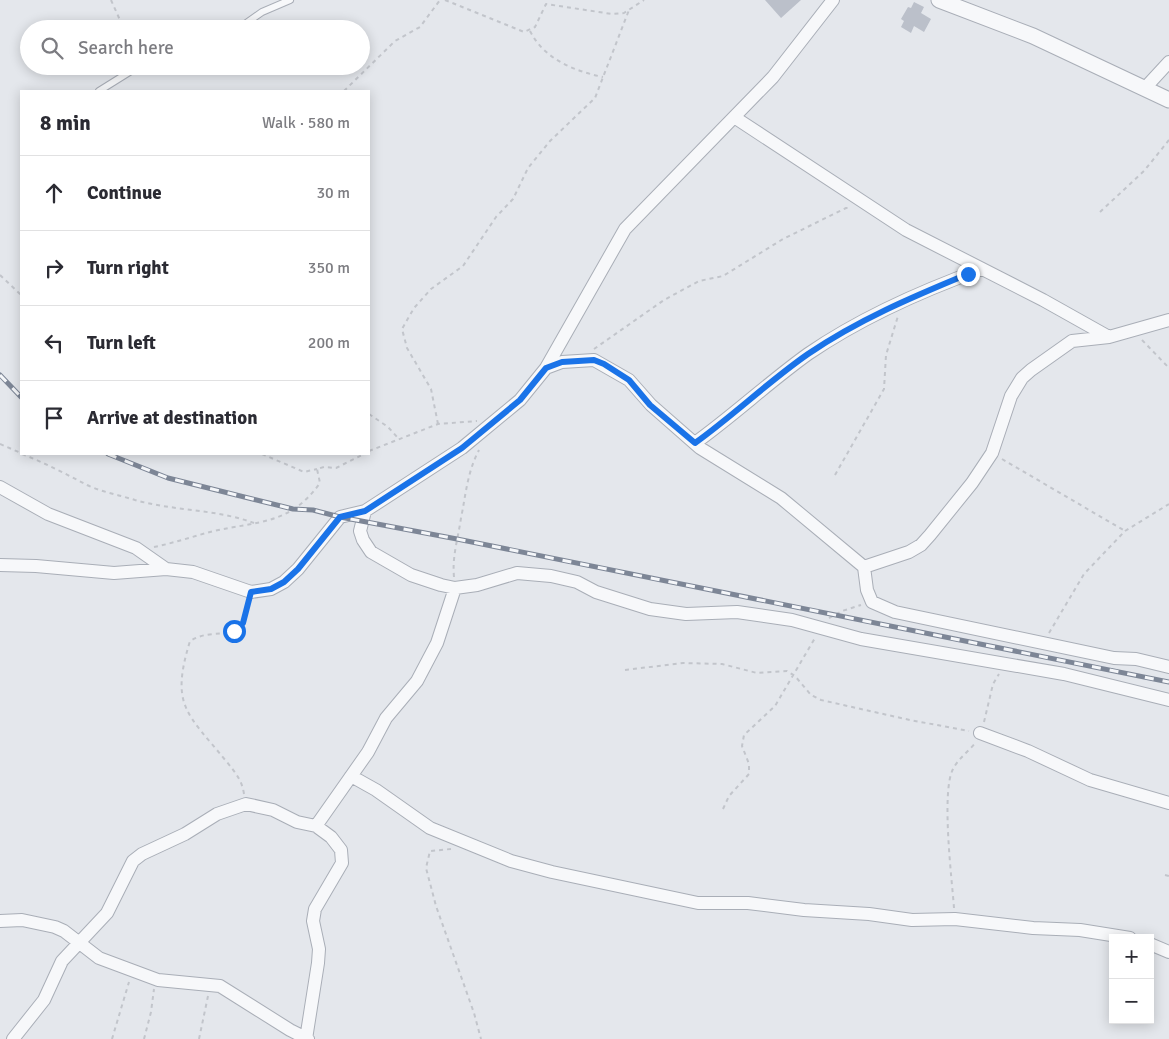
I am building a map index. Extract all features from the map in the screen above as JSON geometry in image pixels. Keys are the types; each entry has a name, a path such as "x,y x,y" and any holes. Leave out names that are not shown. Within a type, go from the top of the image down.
{"street":[{"path":"0,565 36,566 114,573 166,569 193,572 251,592 271,589 284,582 298,569 340,517 365,511 462,448 520,400 546,368 625,229 773,77 833,0"},
{"path":"939,0 1033,36 1169,100"},
{"path":"1145,88 1169,62"},
{"path":"734,117 870,208 947,252 1109,337"},
{"path":"695,443 808,354 851,327 901,302 982,269"},
{"path":"864,567 890,559 921,544 972,483 992,453 1011,396 1022,378 1058,349 1072,341 1109,337 1169,320"},
{"path":"546,368 573,360 594,360 629,380 650,405 695,443 782,498 864,567 867,590 872,602 895,612 1169,667"},
{"path":"0,487 48,514 136,548 166,569"},
{"path":"365,511 360,531 363,540 371,552 411,575 455,588 477,585 504,575 532,573 577,582 596,592 650,608 686,614 737,612 819,627 861,639 1064,674 1169,700"},
{"path":"316,826 368,752 386,718 417,681 437,643 455,588"},
{"path":"980,732 1028,751 1090,780 1169,803"},
{"path":"351,776 376,790 430,828 511,861 552,872 698,903 748,902 804,910 869,914 912,920 955,919 1033,928 1080,930 1109,935"},
{"path":"0,921 22,920 55,927 64,931 78,943 99,958 132,972 158,980 211,984 228,990 307,1039 318,963 318,949 313,921 316,909 342,863 341,850 331,837 316,826 297,822 272,810 246,804 217,814 185,834 142,854 132,861 108,913 78,943 62,961 44,1000 13,1039"},
{"path":"1154,946 1169,952"}],"lane":[{"path":"251,20 262,12 290,0"},
{"path":"101,90 125,75"}],"path":[{"path":"110,0 120,20"},
{"path":"370,66 395,42 420,27 440,0"},
{"path":"445,0 517,30 530,31 535,27 546,4 545,0"},
{"path":"546,4 612,14 624,13 644,0"},
{"path":"438,424 431,389 407,348 402,329 414,308 431,289 463,266 496,217 513,199 528,168 550,141 595,98 629,10"},
{"path":"530,31 548,55 558,62 586,74 603,77"},
{"path":"345,90 361,75"},
{"path":"1100,212 1144,171 1169,140"},
{"path":"573,360 599,346 664,300 699,281 723,276 783,239 846,208 870,208"},
{"path":"0,275 20,294"},
{"path":"835,475 884,389 886,355 893,338 901,302"},
{"path":"1134,331 1169,368"},
{"path":"370,415 388,427 398,438"},
{"path":"370,451 438,424 497,420"},
{"path":"455,588 454,553 465,490 471,466 483,443"},
{"path":"0,444 20,453"},
{"path":"992,453 1125,531"},
{"path":"24,455 88,485 129,498 184,510 235,516 256,523"},
{"path":"264,455 304,472 324,467 336,468 362,455"},
{"path":"136,548 160,546 216,530 277,519 310,496 320,483 318,469"},
{"path":"1043,643 1084,574 1125,531 1169,504"},
{"path":"246,804 242,781 193,721 182,703 181,695 185,657 190,641 197,636 220,635 234,631 243,623 251,592"},
{"path":"723,809 728,796 749,774 749,764 742,746 744,736 775,706 819,627 842,611 872,602"},
{"path":"625,670 684,663 722,664 757,673 787,671 811,695 821,700 910,720 980,732"},
{"path":"955,919 950,857 948,791 954,767 968,753 980,732 986,717 993,684 1005,664"},
{"path":"452,849 430,852 426,868 436,906 474,1013 481,1039"},
{"path":"1165,875 1169,876"},
{"path":"112,1039 132,972"},
{"path":"144,1039 151,1012 152,995 158,980"},
{"path":"199,1039 204,1008 211,984"}],"building":[{"path":"765,0 801,0 781,18"},
{"path":"914,2 924,7 921,13 931,19 924,32 914,26 911,33 901,27 904,21 901,19 908,7 911,8"}],"railway":[{"path":"0,375 20,396"},
{"path":"110,455 168,478 293,509 313,510 340,517 1169,682"}],"route":[{"path":"234,631 243,623 248,612 251,592 271,589 284,582 298,569 321,538 340,517 365,511 462,448 520,400 546,368 573,360 594,360 604,364 629,380 650,405 695,443 808,354 851,327 901,302 968,274"}]}
